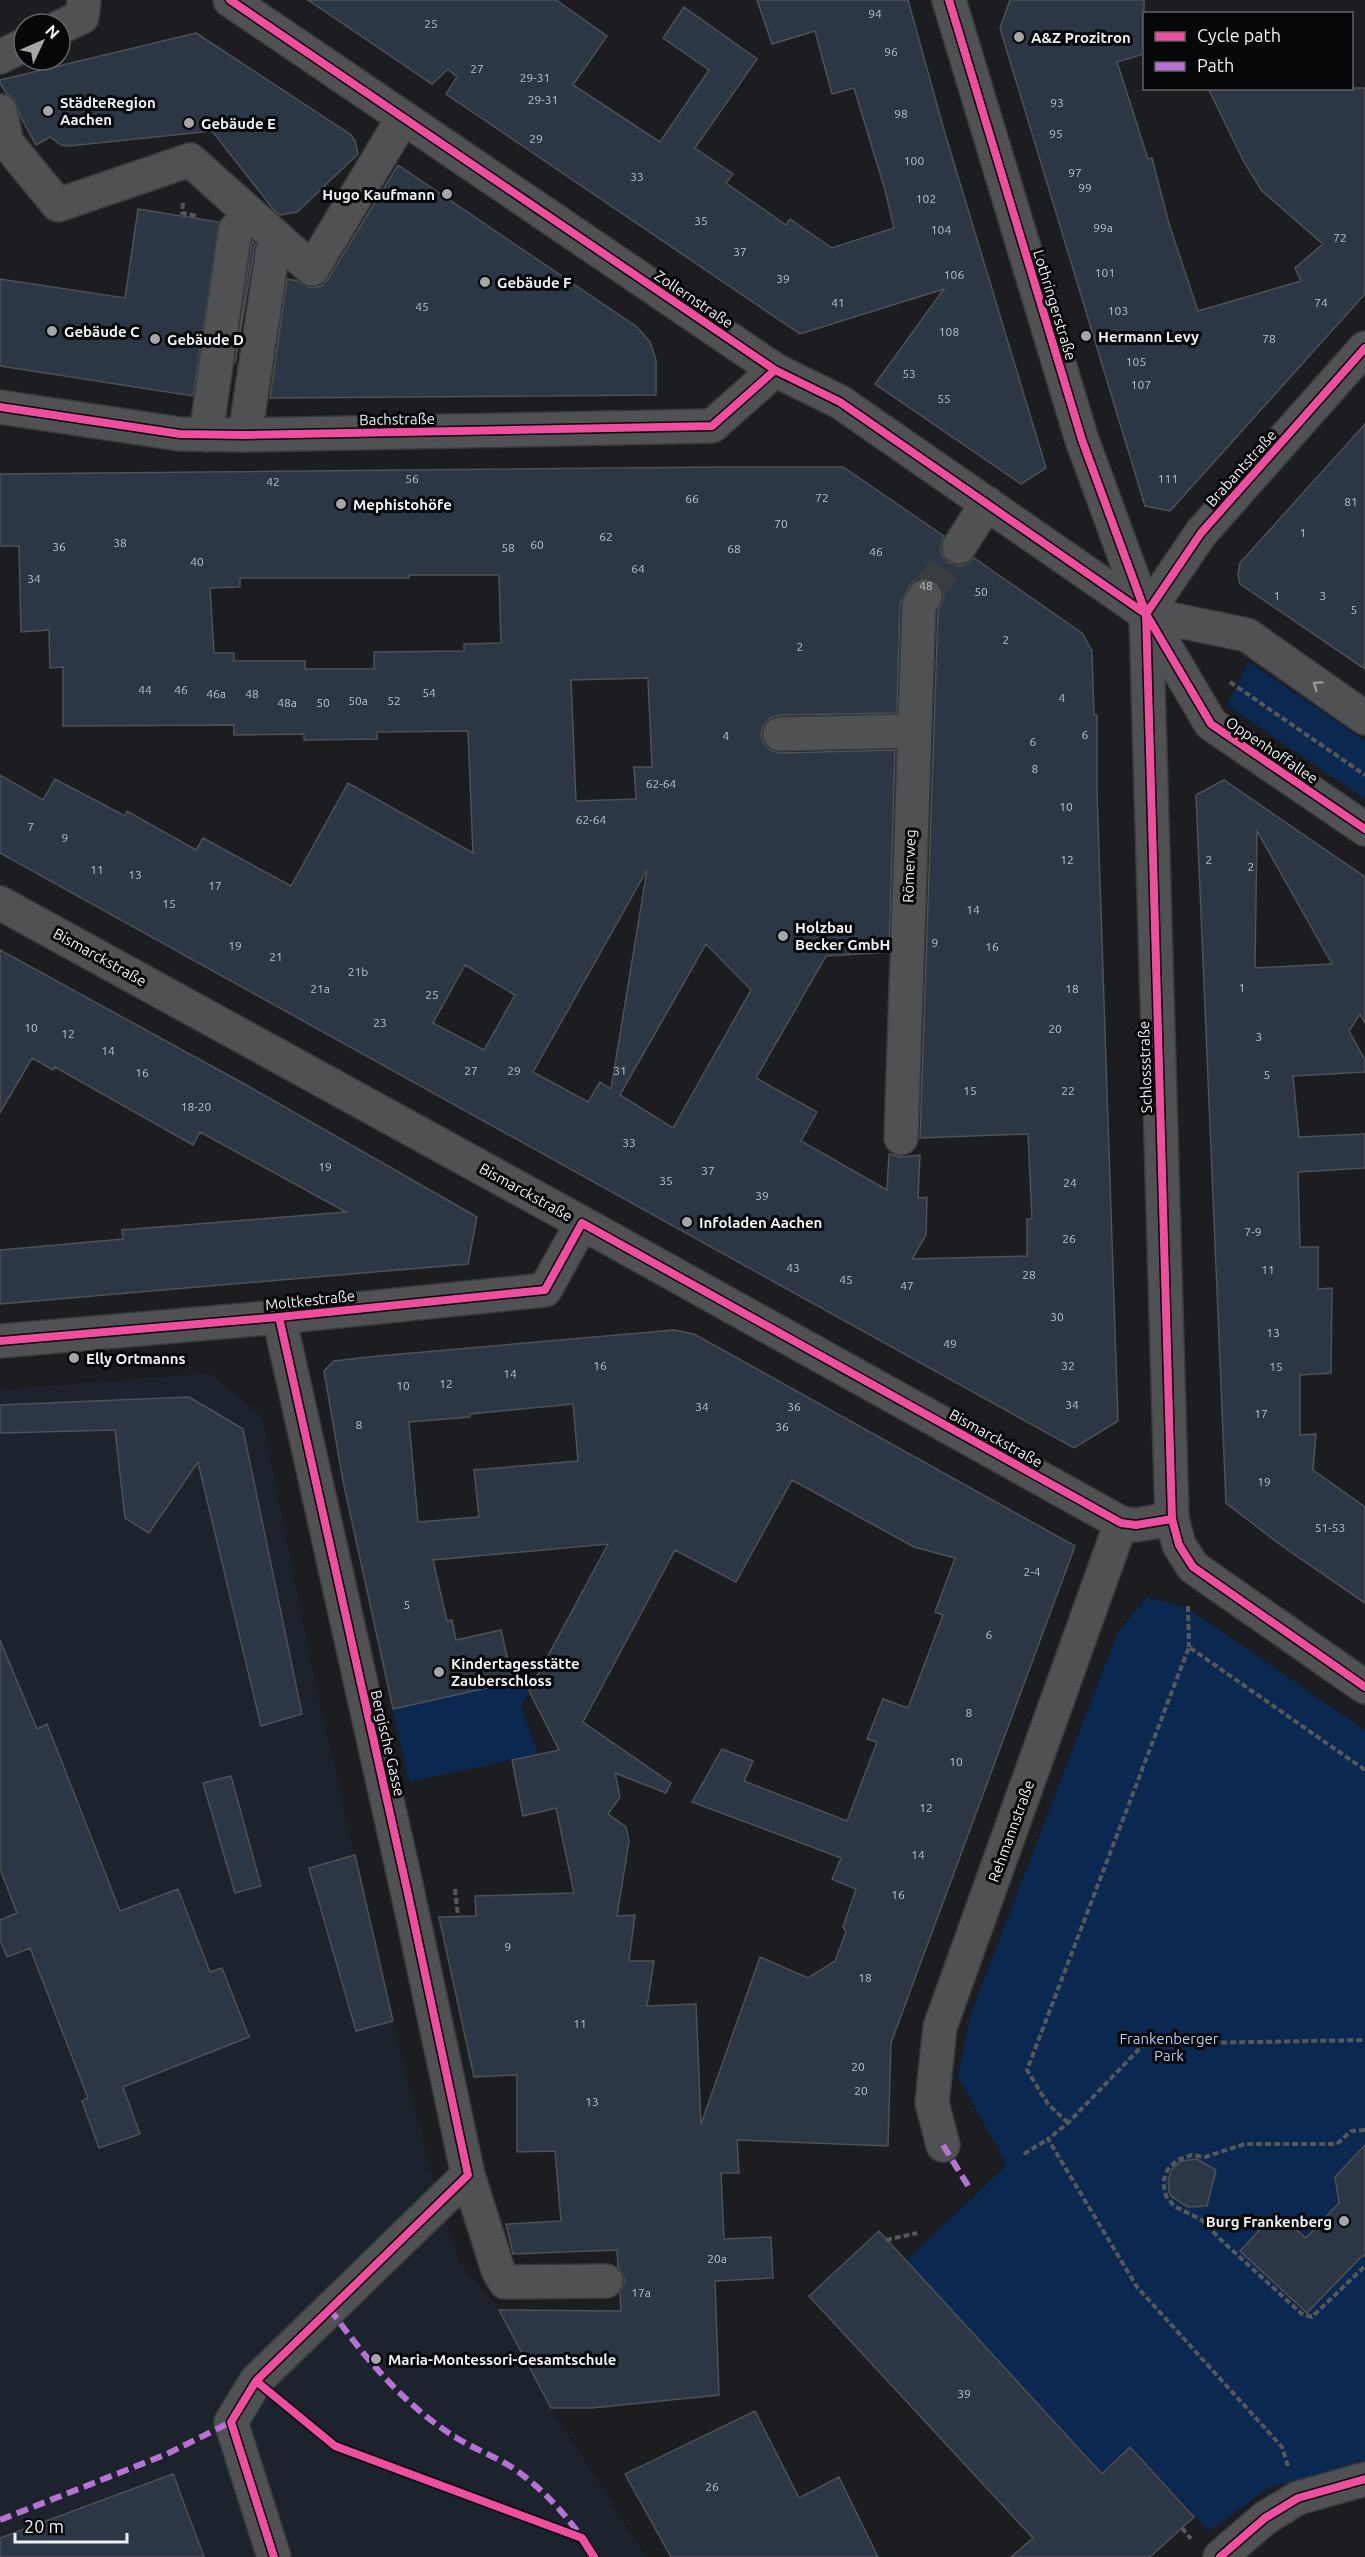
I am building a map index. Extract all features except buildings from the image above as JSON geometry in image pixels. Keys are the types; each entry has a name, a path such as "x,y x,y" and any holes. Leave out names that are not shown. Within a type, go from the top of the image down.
{"street":[{"path":"72,22 82,17 84,0"},
{"name":"Zollernstraße","path":"230,0 775,370 840,402 1146,614"},
{"name":"Lothringerstraße","path":"949,0 1082,440 1146,614"},
{"path":"0,111 7,143 58,205 190,160 312,269 403,118"},
{"path":"206,435 235,230"},
{"path":"245,435 273,249"},
{"name":"Brabantstraße","path":"1146,614 1201,533 1365,348"},
{"name":"Bachstraße","path":"0,407 180,434 206,435 712,426 775,370"},
{"path":"959,547 987,503"},
{"name":"Römerweg","path":"900,1138 919,605 925,596"},
{"path":"1146,614 1247,635 1365,718"},
{"name":"Oppenhoffallee","path":"1146,614 1210,724 1365,829"},
{"name":"Schlossstraße","path":"1146,614 1172,1519"},
{"path":"780,734 914,730"},
{"name":"Bismarckstraße","path":"0,903 1121,1523 1144,1524 1172,1519"},
{"name":"Moltkestraße","path":"0,1341 279,1317 545,1290 582,1223"},
{"name":"Bergische Gasse","path":"279,1317 408,1894 468,2175 498,2270 505,2282 606,2281"},
{"path":"1172,1519 1179,1545 1193,1568 1365,1687"},
{"name":"Rehmannstraße","path":"943,2145 932,2103 940,2027 1121,1523"},
{"path":"274,2557 231,2422 256,2381 468,2175"},
{"path":"1220,2557 1265,2518 1298,2498 1365,2479"}],"path":[{"path":"1227,681 1365,775"},
{"path":"1068,2123 1048,2104 1027,2070 1189,1647 1365,1770"},
{"path":"455,1889 458,1917"},
{"path":"1024,2154 1068,2123 1144,2044 1365,2040"},
{"path":"1365,2130 1351,2131 1337,2144 1245,2144 1205,2157 1192,2155 1177,2160 1168,2169 1163,2182 1166,2196 1174,2206 1202,2220 1302,2314 1312,2316 1365,2266"},
{"path":"1048,2139 1137,2287 1282,2447 1298,2498"},
{"path":"886,2240 917,2233"}],"shaded area":[{"path":"210,1373 262,1417 315,1682 393,2021 431,2172 459,2261 499,2310 551,2408 646,2557 0,2557 0,1390"}],"green space":[{"path":"1249,662 1365,741 1365,799 1227,705"},
{"name":"Frankenberger Park","path":"1147,1597 1187,1608 1365,1730 1365,2463 1270,2487 1209,2531 1131,2447 1102,2473 906,2261 1007,2165 958,2077 970,2016 1118,1632"},
{"path":"513,1682 529,1691 521,1706 538,1754 409,1782 393,1709"}],"tunnel":[{"path":"925,596 959,547"}],"marked path":[{"path":"943,2145 970,2189"},
{"path":"330,2309 371,2362 402,2395 455,2437 509,2465 526,2477 551,2500 580,2535"},
{"path":"0,2520 167,2454 231,2422"}],"cycle path":[{"path":"230,0 775,370 840,402 1146,614"},
{"path":"949,0 1082,440 1146,614 1211,724 1365,829"},
{"path":"1146,614 1201,533 1365,348"},
{"path":"0,407 180,434 245,435 712,426 775,370"},
{"path":"1146,614 1172,1519 1179,1545 1193,1567 1365,1687"},
{"path":"0,1341 279,1317 545,1290 582,1223 1121,1523 1136,1525 1172,1519"},
{"path":"274,2557 231,2422 256,2381 468,2175 408,1894 279,1317"},
{"path":"256,2381 335,2446 582,2538 594,2557"},
{"path":"1220,2557 1265,2518 1298,2498 1365,2479"}],"place":[{"name":"A&Z Prozitron","path":"1019,37"},
{"name":"StädteRegion Aachen","path":"48,111"},
{"name":"Gebäude E","path":"189,123"},
{"name":"Hugo Kaufmann","path":"447,194"},
{"name":"Gebäude F","path":"485,282"},
{"name":"Gebäude C","path":"52,331"},
{"name":"Hermann Levy","path":"1086,336"},
{"name":"Gebäude D","path":"155,339"},
{"name":"Mephistohöfe","path":"341,504"},
{"name":"Holzbau Becker GmbH","path":"783,936"},
{"name":"Infoladen Aachen","path":"687,1222"},
{"name":"Elly Ortmanns","path":"74,1358"},
{"name":"Kindertagesstätte Zauberschloss","path":"439,1672"},
{"name":"Burg Frankenberg","path":"1344,2221"},
{"name":"Maria-Montessori-Gesamtschule","path":"376,2359"}]}
